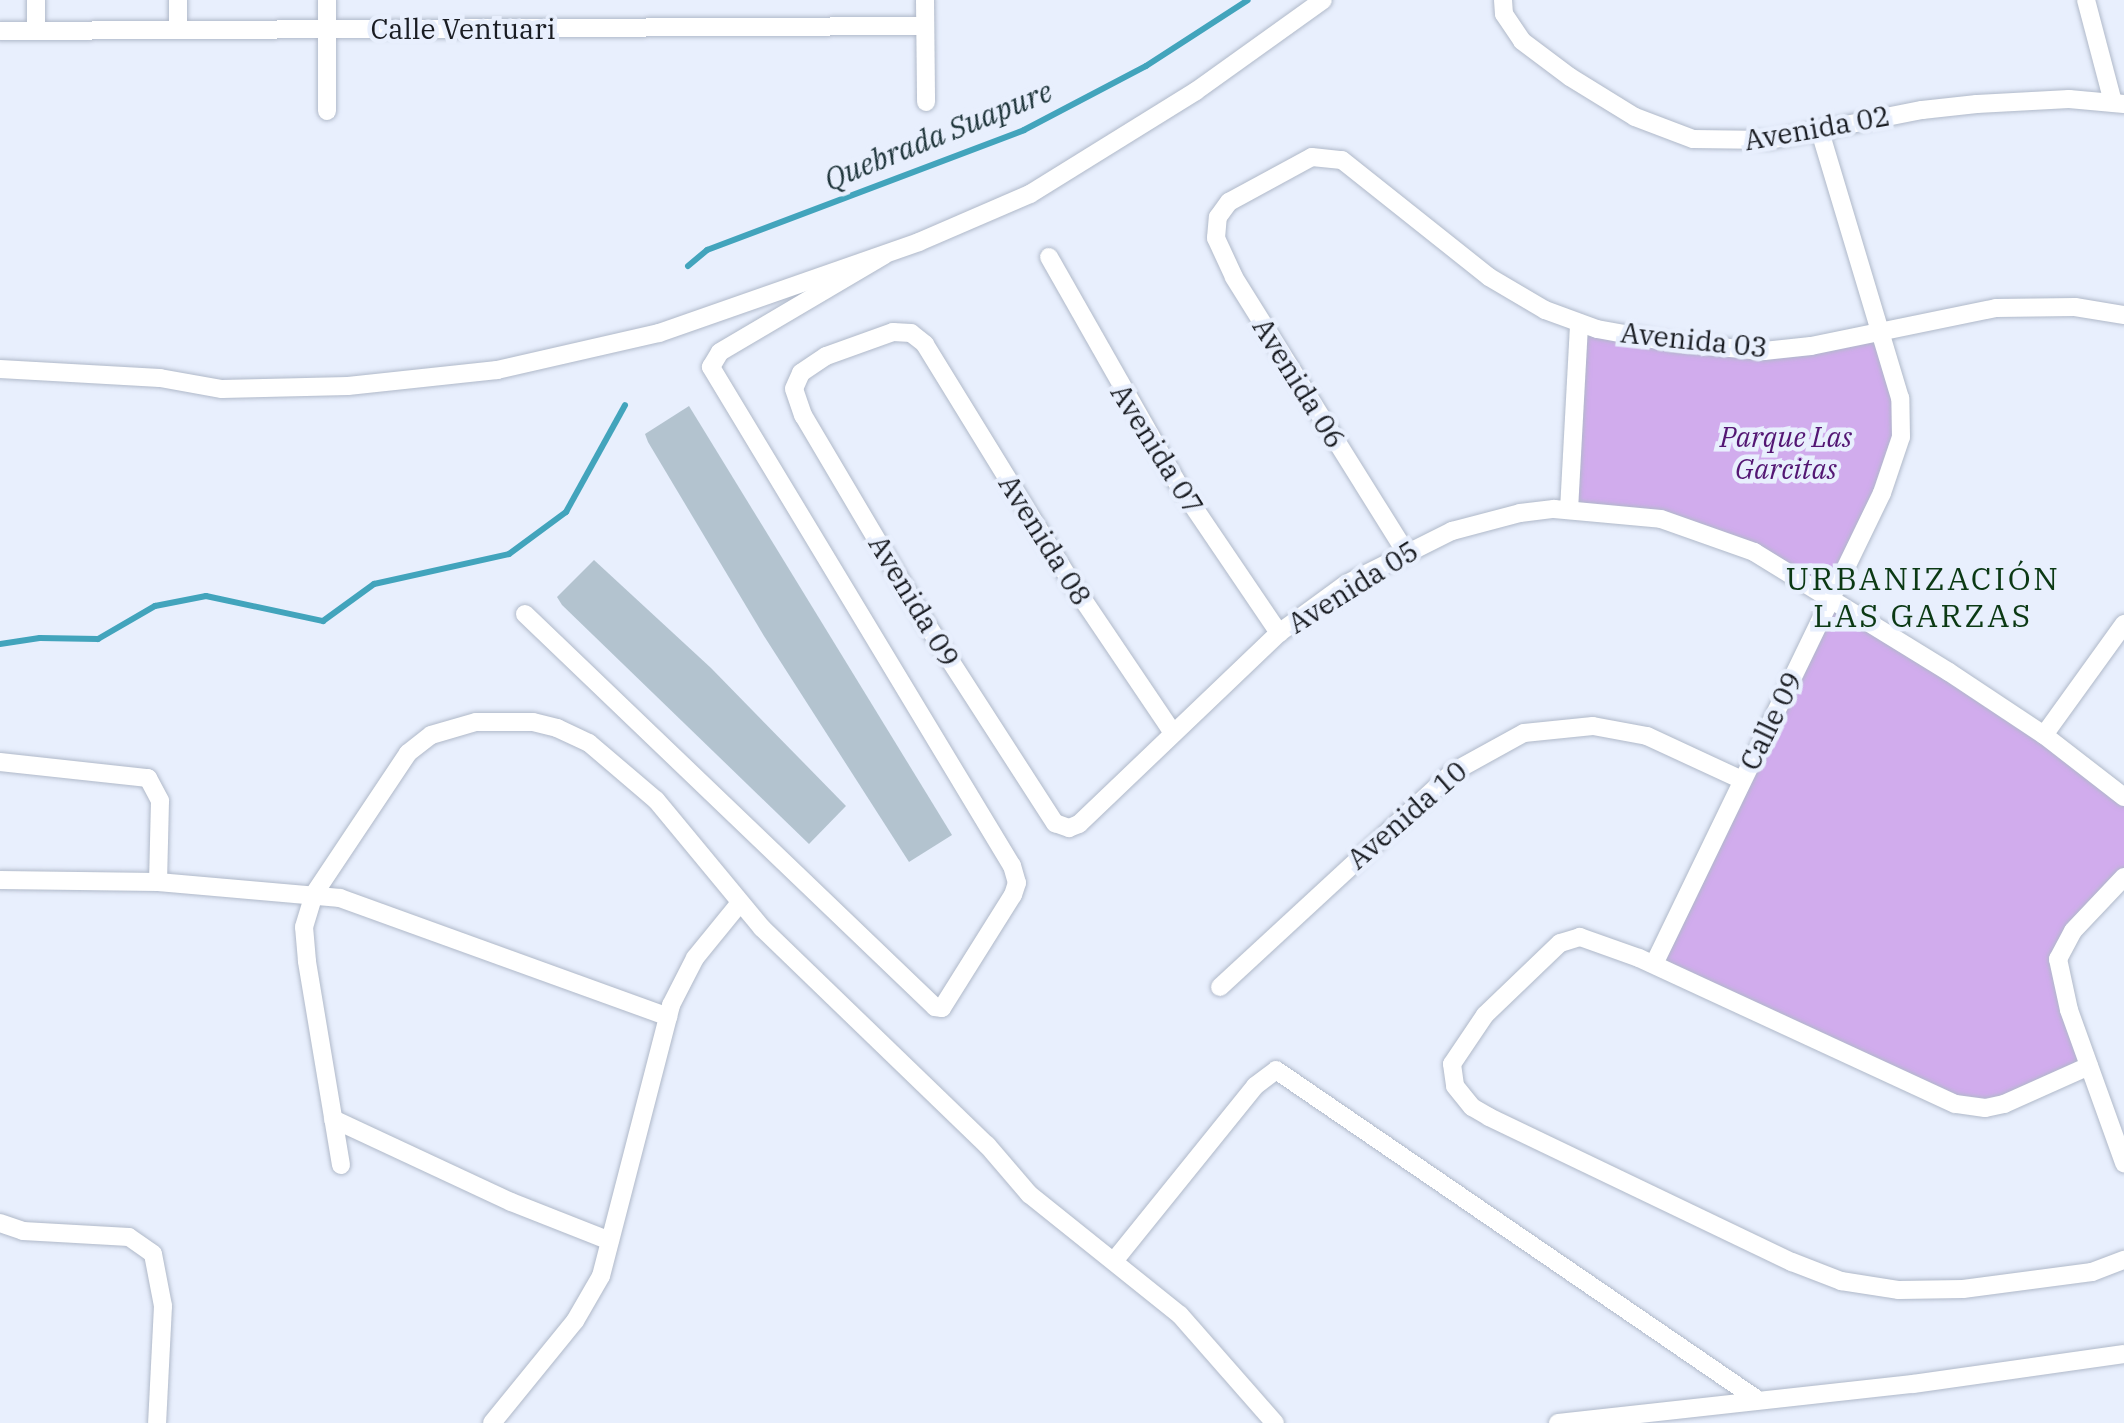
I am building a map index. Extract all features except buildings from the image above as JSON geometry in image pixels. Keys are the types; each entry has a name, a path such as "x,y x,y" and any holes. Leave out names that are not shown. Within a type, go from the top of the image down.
{"street":[{"path":"36,0 36,31"},
{"path":"178,0 178,30"},
{"path":"328,0 328,110"},
{"path":"925,0 926,102"},
{"path":"0,368 160,378 252,390 497,370 659,333 886,255 1054,181 1196,91 1323,0"},
{"name":"Avenida 02","path":"1503,0 1504,14 1522,41 1601,97 1660,128 1693,139 1744,143 1820,132 1922,110 1977,104 2118,102"},
{"path":"2086,0 2118,102"},
{"name":"Calle Ventuari","path":"0,31 925,26"},
{"name":"Calle 09","path":"1654,964 1882,493 1901,436 1900,398 1820,132"},
{"name":"Avenida 03","path":"1312,158 1342,160 1462,258 1545,310 1578,323 1674,343 1764,351 1996,308 2075,308 2124,316"},
{"name":"Avenida 06","path":"1312,158 1252,187 1222,209 1216,227 1220,252 1405,551"},
{"path":"525,614 935,1007 942,1008 1014,895 1017,883 1012,866 711,367 720,352 886,255"},
{"name":"Avenida 07","path":"1049,257 1096,347 1176,481 1279,632"},
{"path":"1569,510 1578,323"},
{"name":"Avenida 09","path":"924,344 911,333 893,332 826,356 801,373 794,389 802,414 924,620 1055,823"},
{"name":"Avenida 08","path":"924,344 1063,569 1172,733"},
{"name":"Avenida 05","path":"1055,823 1069,828 1079,824 1279,632 1346,584 1405,551 1486,520 1569,510 1646,516 1697,528 1754,552 1831,596 2044,735 2124,797"},
{"path":"2044,735 2124,624"},
{"path":"341,1165 306,961 304,926 314,894 408,753 431,735 452,727 503,721 557,728 589,744 618,766 674,819 739,904 973,1132 1030,1194 1180,1315 1275,1423"},
{"name":"Avenida 10","path":"1220,987 1440,782 1473,758 1524,733 1593,726 1647,736 1742,780"},
{"path":"0,762 148,778 160,802 158,882"},
{"path":"2124,877 2073,932 2058,958 2069,1010 2124,1164"},
{"path":"0,880 158,882 314,894 357,904 668,1017"},
{"path":"492,1423 588,1302 610,1241 668,1017 682,978 739,904"},
{"path":"2089,1066 2004,1104 1985,1108 1955,1104 1654,964 1580,937 1560,944 1467,1034 1452,1064 1455,1086 1472,1107 1528,1137 1840,1281 1899,1290 1963,1289 2092,1272 2124,1260"},
{"path":"1114,1260 1255,1086 1276,1070 1758,1400"},
{"path":"333,1120 511,1202 610,1241"},
{"path":"0,1224 23,1231 130,1237 153,1254 159,1267 164,1306 157,1423"},
{"path":"1558,1423 1682,1416 1758,1400 2124,1354"}],"green space":[{"name":"Parque Las Garcitas","path":"1579,323 1733,350 1881,331 1902,420 1831,596 1725,539 1569,510"},
{"path":"1831,596 2124,797 2124,877 2063,945 2089,1066 1985,1108 1654,964"}],"waterway":[{"name":"Quebrada Suapure","path":"688,266 707,250 1024,130 1146,66 1248,0"},
{"name":"Quebrada Suapure","path":"0,644 40,638 98,639 155,606 206,596 323,621 374,584 509,554 566,512 625,405"}],"district":[{"name":"URBANIZACIÓN LAS GARZAS","path":"1923,598"}]}
